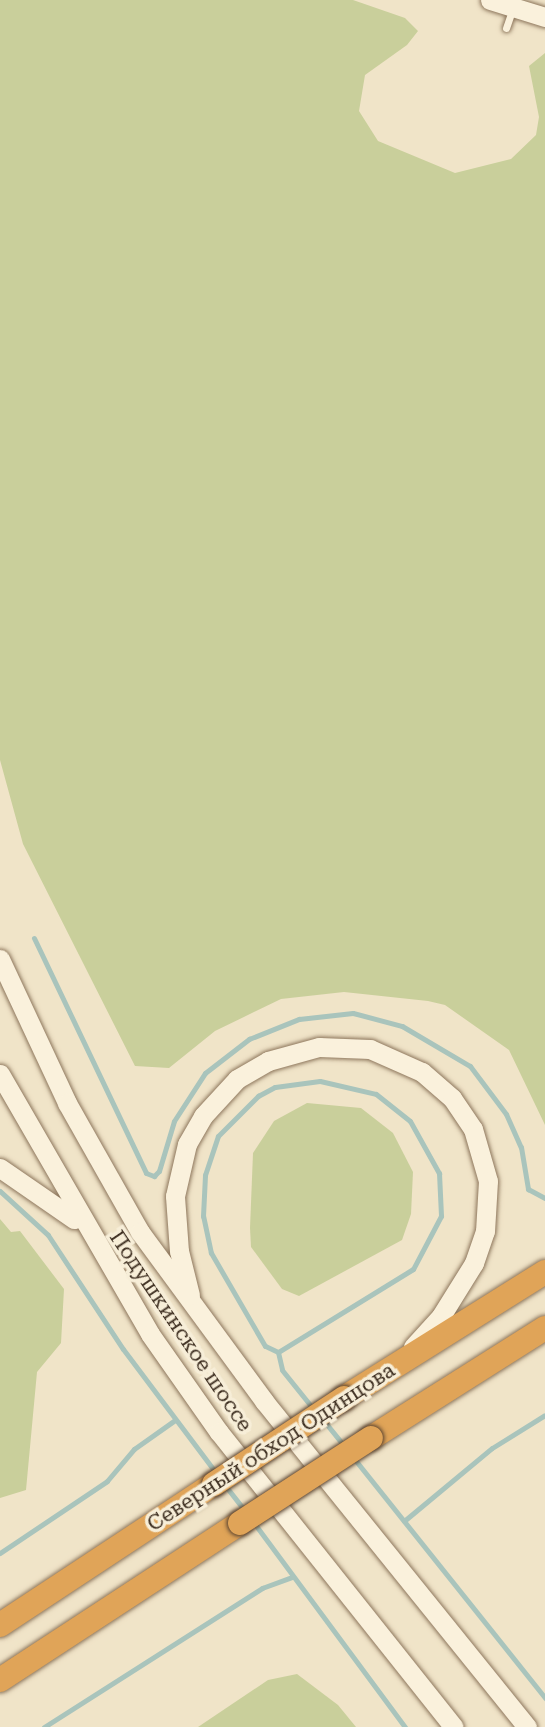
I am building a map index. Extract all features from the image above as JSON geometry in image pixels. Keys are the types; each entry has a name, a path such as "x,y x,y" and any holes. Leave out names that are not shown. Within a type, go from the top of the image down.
{"highway":[{"name":"Северный обход Одинцова","path":"2,1623 344,1398 545,1272"},
{"path":"0,1680 545,1328"}],"main road":[{"path":"490,0 545,17"},
{"path":"0,959 91,1149 140,1233 202,1317 527,1727"},
{"path":"202,1317 187,1288 175,1195 187,1144 203,1116 237,1080 285,1054 335,1047 386,1054 422,1072 463,1112 482,1155 489,1198 485,1231 465,1279 433,1327 386,1371"},
{"name":"Подушкинское шоссе","path":"0,1074 106,1263 219,1432 454,1727"},
{"path":"0,1167 73,1218 106,1263"},
{"path":"0,1687 40,1655"}],"lane":[{"path":"506,28 513,7"}],"green space":[{"path":"0,0 353,0 405,18 418,31 407,45 365,75 359,111 378,141 455,173 511,159 536,135 539,117 529,66 545,53 545,1125 509,1050 445,1005 428,1001 344,992 281,999 215,1031 169,1068 135,1066 23,844 0,760"},
{"path":"307,1103 361,1108 393,1133 413,1172 411,1214 402,1240 299,1296 282,1289 251,1247 253,1153 274,1121"},
{"path":"0,1219 11,1232 20,1231 64,1289 61,1343 37,1372 26,1490 0,1498"},
{"path":"297,1674 338,1705 356,1727 198,1727 268,1680"}],"waterway":[{"path":"34,938 146,1173 154,1176 159,1171 174,1121 205,1073 249,1039 299,1019 353,1013 402,1026 470,1066 506,1114 521,1147 528,1189 545,1198"},
{"path":"320,1081 376,1094 410,1121 439,1173 441,1216 413,1269 278,1352 265,1346 211,1253 203,1216 205,1175 218,1136 258,1096 275,1087 320,1081"},
{"path":"0,1191 48,1235 123,1349 216,1473"},
{"path":"278,1352 282,1370 315,1411"},
{"path":"404,1521 492,1448 545,1415"},
{"path":"0,1553 107,1481 134,1449 175,1420"},
{"path":"324,1421 344,1446"},
{"path":"352,1456 545,1698"},
{"path":"224,1484 246,1512"},
{"path":"254,1523 405,1727"},
{"path":"44,1727 262,1588 293,1577"}]}
